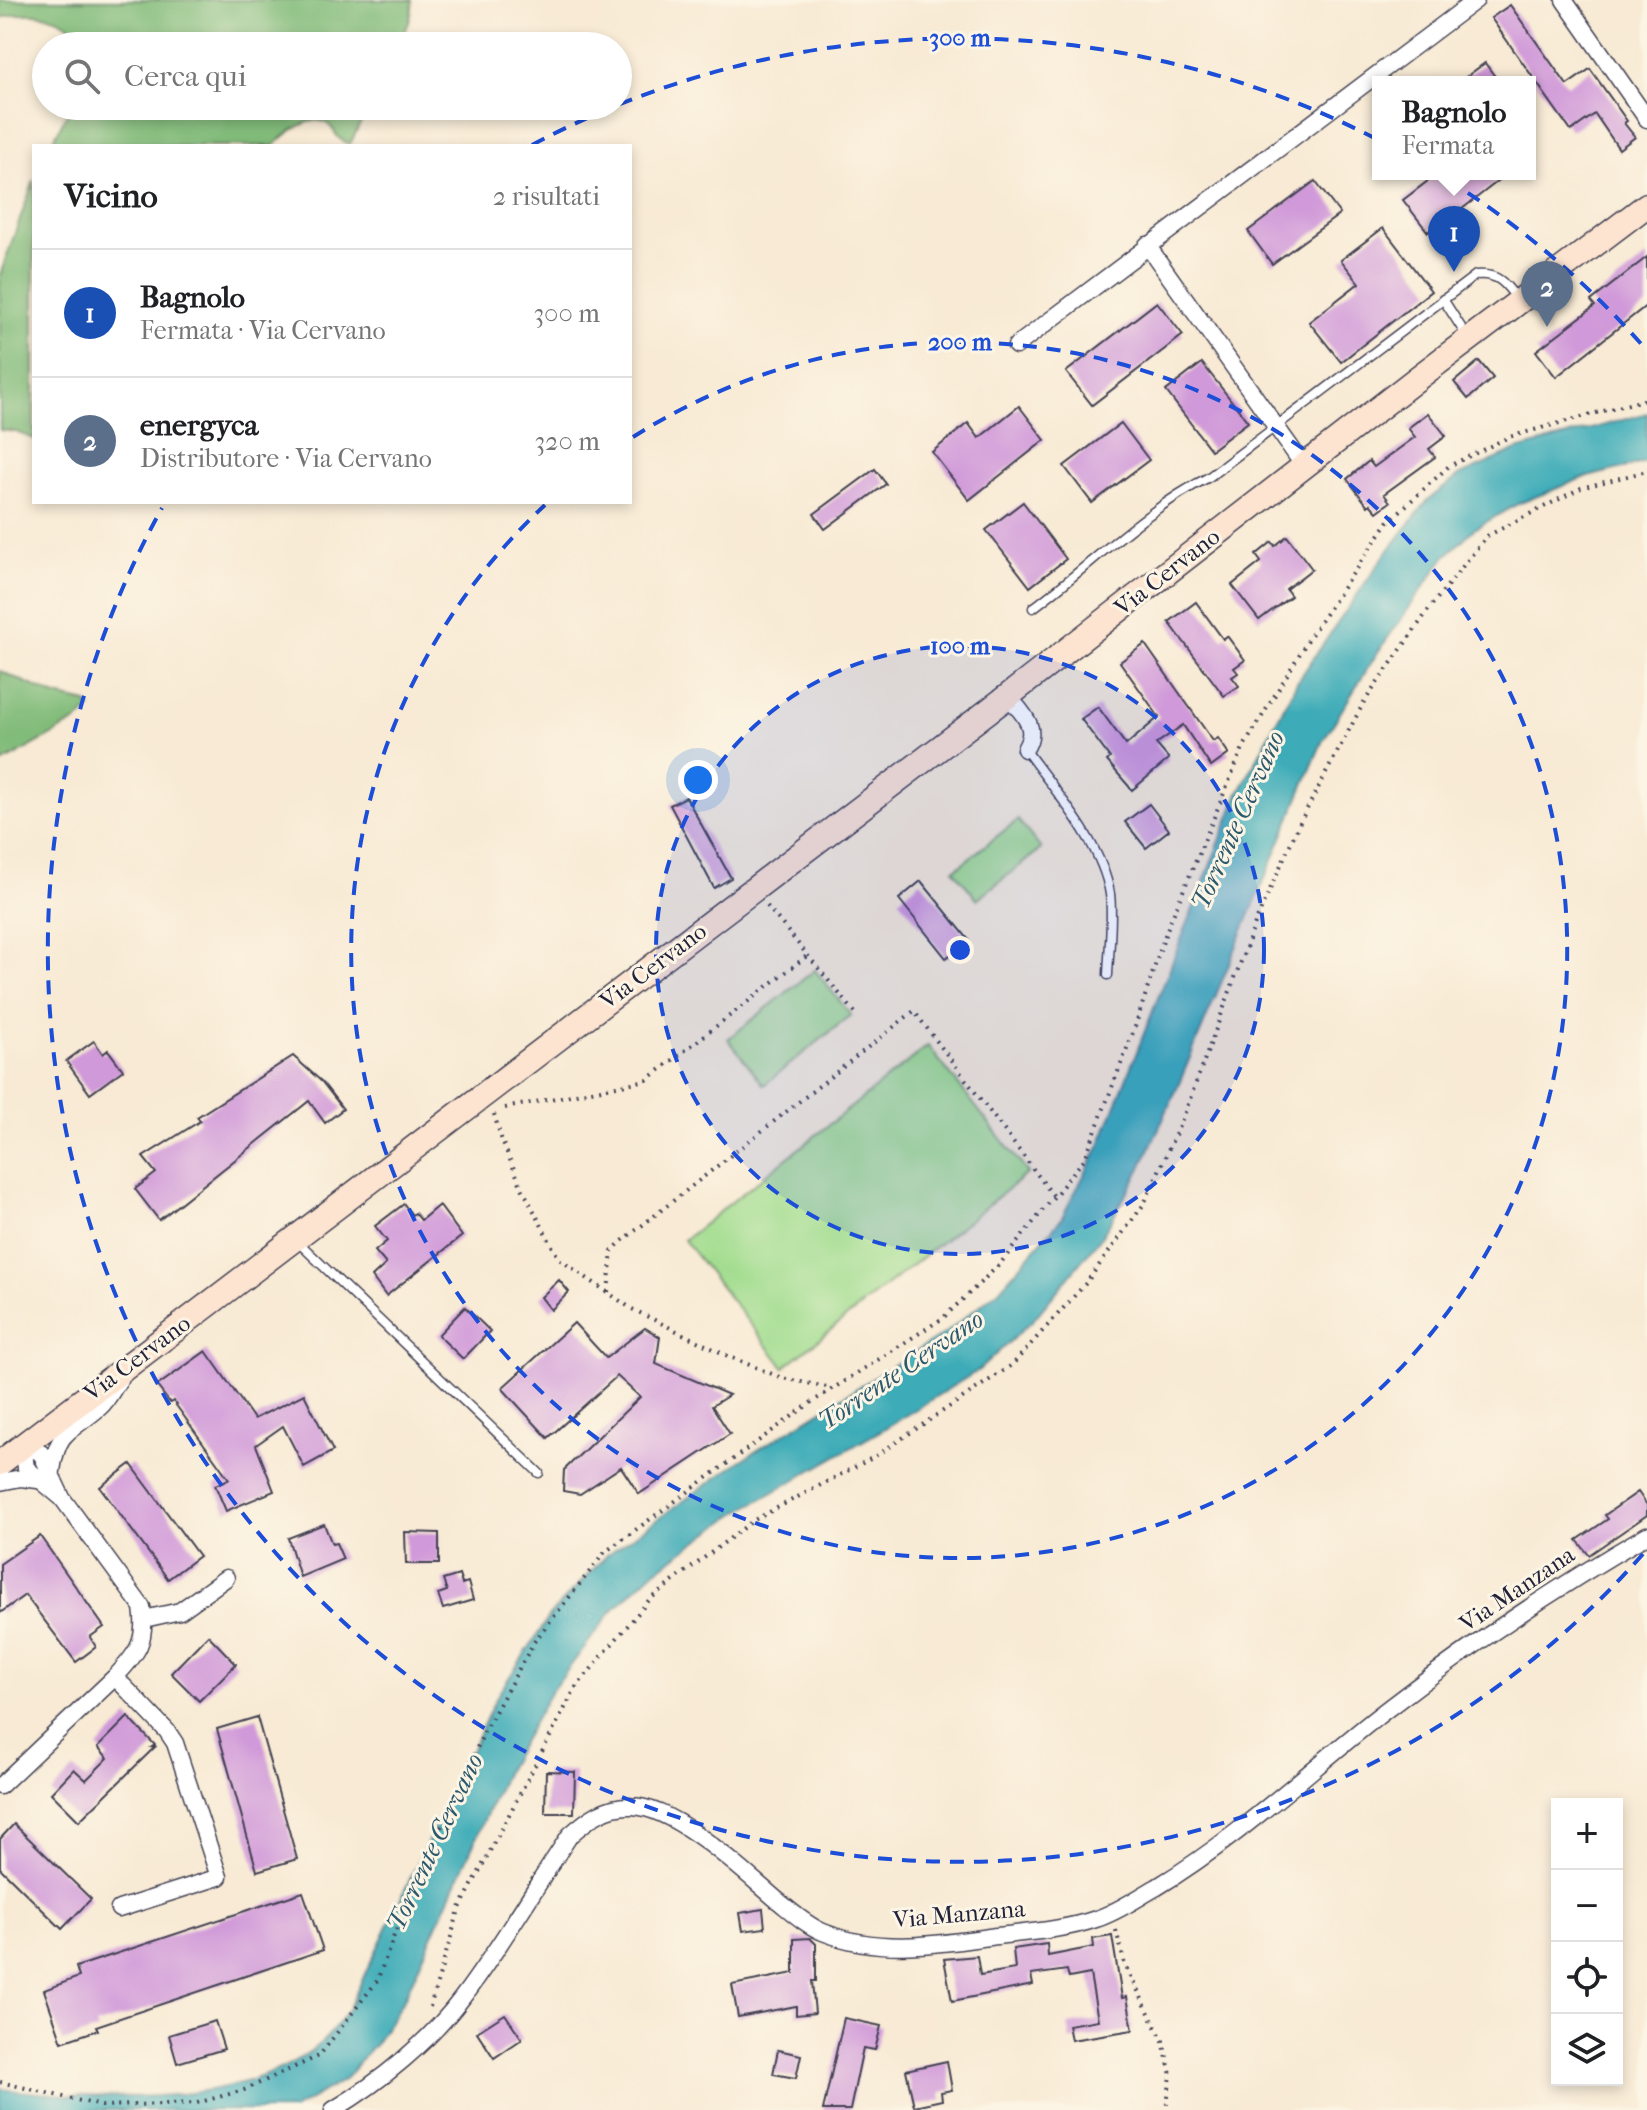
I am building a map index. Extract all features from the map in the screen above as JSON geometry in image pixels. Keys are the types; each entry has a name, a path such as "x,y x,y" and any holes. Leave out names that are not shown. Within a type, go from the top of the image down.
{"main road":[{"name":"Via Cervano","path":"0,1463 1647,205"}],"street":[{"path":"1374,76 1476,0"},
{"path":"1564,0 1647,119"},
{"path":"1016,346 1372,77"},
{"path":"1147,245 1304,466"},
{"path":"1008,696 1031,726 1032,734 1025,749"},
{"path":"45,1476 60,1438 102,1405 128,1365"},
{"path":"0,1786 132,1659 141,1644 144,1619 142,1607 45,1476 26,1468 23,1445"},
{"path":"0,1482 45,1476"},
{"name":"Via Manzana","path":"333,2110 363,2091 429,2035 461,1999 570,1835 591,1817 611,1808 633,1805 677,1822 713,1846 803,1921 822,1932 846,1939 877,1945 923,1947 1067,1927 1111,1912 1196,1863 1400,1700 1568,1580 1647,1535"},
{"path":"144,1619 180,1611 226,1578"},
{"path":"115,1677 175,1743 219,1877 119,1909"}],"lane":[{"path":"1033,608 1077,576 1098,553 1166,502 1209,477 1476,275 1496,276 1505,282 1518,301"},
{"path":"1443,299 1469,339"},
{"path":"1025,749 1083,830 1102,868 1110,893 1108,975"},
{"path":"294,1239 539,1473"}],"path":[{"path":"0,2082 102,2106 197,2103 244,2090 319,2056 377,1981 404,1909 485,1730 534,1642 605,1552 834,1388 943,1318 999,1265 1085,1158 1134,1030 1166,932 1243,748 1311,635 1388,522 1449,466 1509,437 1647,399"},
{"path":"429,2035 431,2003 459,1910 576,1687 650,1599 754,1520 874,1457 1012,1365 1086,1283 1144,1204 1184,1115 1256,921 1300,822 1364,702 1432,605 1487,536 1581,488 1647,471"},
{"path":"765,903 857,1015"},
{"path":"808,955 647,1080 493,1110 517,1176 559,1259 632,1309 730,1357 782,1378 834,1388"},
{"path":"608,1292 612,1251 621,1242 914,1011 1055,1198"},
{"path":"1111,1912 1125,1965 1163,2041 1171,2075 1166,2110"}],"green space":[{"path":"0,0 412,0 412,12 404,32 75,32 48,16 23,14 0,18"},
{"path":"64,120 362,120 350,144 340,139 326,123 313,121 298,127 276,144 51,144"},
{"path":"32,186 32,438 0,430 0,275"},
{"path":"0,671 56,696 87,703 91,708 80,719 0,764"},
{"path":"1018,820 1041,849 977,899 954,870"},
{"path":"815,970 851,1015 764,1085 728,1039"},
{"path":"928,1046 1028,1173 784,1367 684,1240"}],"water":[{"name":"Torrente Cervano","path":"1647,413 1647,462 1580,479 1518,504 1474,529 1445,557 1378,652 1322,742 1140,1170 1102,1236 1034,1319 979,1370 735,1514 651,1574 613,1610 550,1693 507,1769 404,1999 376,2043 345,2079 293,2110 0,2110 0,2089 124,2097 211,2090 251,2080 289,2065 325,2039 348,2010 497,1696 552,1613 608,1554 740,1461 947,1332 999,1290 1061,1219 1100,1145 1238,795 1297,682 1381,560 1428,500 1460,475 1517,450"}],"building":[{"path":"1510,5 1567,85 1590,69 1635,137 1619,149 1595,114 1571,131 1536,82 1536,76 1532,76 1491,18"},
{"path":"1485,63 1495,76 1467,76"},
{"path":"1429,180 1499,180 1439,227 1437,225 1428,232 1403,200"},
{"path":"1315,181 1340,214 1272,264 1248,231"},
{"path":"1383,228 1431,291 1341,362 1309,322 1359,283 1341,260"},
{"path":"1647,257 1647,305 1556,377 1536,351 1595,306 1591,301"},
{"path":"1157,302 1183,335 1092,405 1066,372"},
{"path":"1479,361 1493,378 1468,399 1454,382"},
{"path":"1202,363 1248,422 1211,450 1166,391"},
{"path":"1019,406 1045,440 969,500 932,452 968,423 979,438"},
{"path":"1428,413 1446,436 1429,449 1435,457 1384,494 1390,502 1377,512 1370,504 1368,506 1347,479 1369,461 1374,467 1415,437 1408,428"},
{"path":"1121,423 1149,460 1092,503 1064,466"},
{"path":"875,469 886,484 825,529 814,514"},
{"path":"1023,502 1066,559 1030,587 986,530"},
{"path":"1287,536 1312,569 1286,589 1291,596 1259,620 1232,585 1261,562 1256,555 1272,542 1275,546"},
{"path":"1196,602 1223,639 1227,636 1245,660 1234,668 1238,673 1232,677 1239,686 1224,696 1169,622"},
{"path":"1145,644 1213,741 1218,738 1229,754 1211,767 1183,725 1156,744 1169,759 1132,790 1107,761 1110,758 1081,719 1098,707 1126,745 1159,717 1120,662"},
{"path":"686,797 731,878 714,888 670,805"},
{"path":"1149,804 1169,830 1146,848 1125,822"},
{"path":"921,881 969,940 946,958 899,899"},
{"path":"94,1041 103,1054 108,1050 123,1070 90,1094 66,1061"},
{"path":"293,1056 322,1082 343,1109 325,1123 309,1101 159,1220 135,1189 156,1173 143,1157 200,1121 197,1117"},
{"path":"404,1204 412,1215 415,1213 421,1220 439,1205 462,1236 386,1296 372,1277 386,1264 375,1251 387,1241 375,1226"},
{"path":"559,1280 569,1292 551,1310 541,1297"},
{"path":"465,1307 490,1331 463,1359 438,1335"},
{"path":"574,1323 606,1358 645,1328 660,1337 656,1364 729,1395 712,1406 730,1434 639,1494 621,1467 580,1494 563,1491 564,1470 640,1397 617,1376 548,1438 502,1388"},
{"path":"206,1351 254,1419 304,1394 333,1451 304,1467 283,1426 256,1445 274,1491 226,1511 215,1485 229,1479 173,1401 170,1403 157,1386"},
{"path":"131,1464 199,1556 168,1579 100,1487"},
{"path":"1638,1492 1647,1505 1647,1515 1589,1555 1577,1540 1608,1519 1605,1515"},
{"path":"324,1524 332,1544 336,1543 343,1559 300,1577 288,1538"},
{"path":"405,1532 439,1533 439,1564 406,1564"},
{"path":"40,1536 104,1627 90,1637 96,1647 76,1662 25,1595 0,1613 0,1564"},
{"path":"459,1575 462,1584 468,1582 473,1600 443,1609 438,1594 447,1591 443,1580"},
{"path":"208,1635 236,1664 199,1701 171,1673"},
{"path":"128,1717 155,1747 79,1821 51,1793 74,1769 86,1780 108,1758 98,1747"},
{"path":"257,1717 297,1859 257,1871 217,1729"},
{"path":"546,1771 575,1772 574,1813 545,1813"},
{"path":"14,1824 91,1899 62,1929 0,1868 0,1839"},
{"path":"303,1892 323,1950 96,2026 98,2030 62,2042 44,1990 79,1977 76,1967"},
{"path":"763,1909 765,1928 743,1931 740,1913"},
{"path":"1112,1936 1122,1998 1127,1997 1133,2030 1071,2040 1068,2025 1098,2020 1090,1974 1069,1978 1067,1970 1031,1975 1033,1985 952,2001 944,1959 977,1956 980,1975 1015,1969 1013,1949 1047,1944 1048,1956 1094,1947 1093,1939"},
{"path":"810,1938 816,1944 816,1981 812,1981 815,2013 796,2015 796,2006 738,2017 732,1985 794,1973 794,1939"},
{"path":"505,2014 522,2039 494,2058 477,2032"},
{"path":"844,2018 881,2026 875,2050 863,2048 850,2110 823,2110"},
{"path":"215,2021 224,2049 177,2063 169,2035"},
{"path":"778,2050 801,2055 796,2078 773,2074"},
{"path":"947,2061 952,2090 941,2092 942,2100 914,2106 906,2070"}],"place":[{"name":"Bagnolo","path":"1454,272"},
{"name":"energyca","path":"1547,327"}]}
